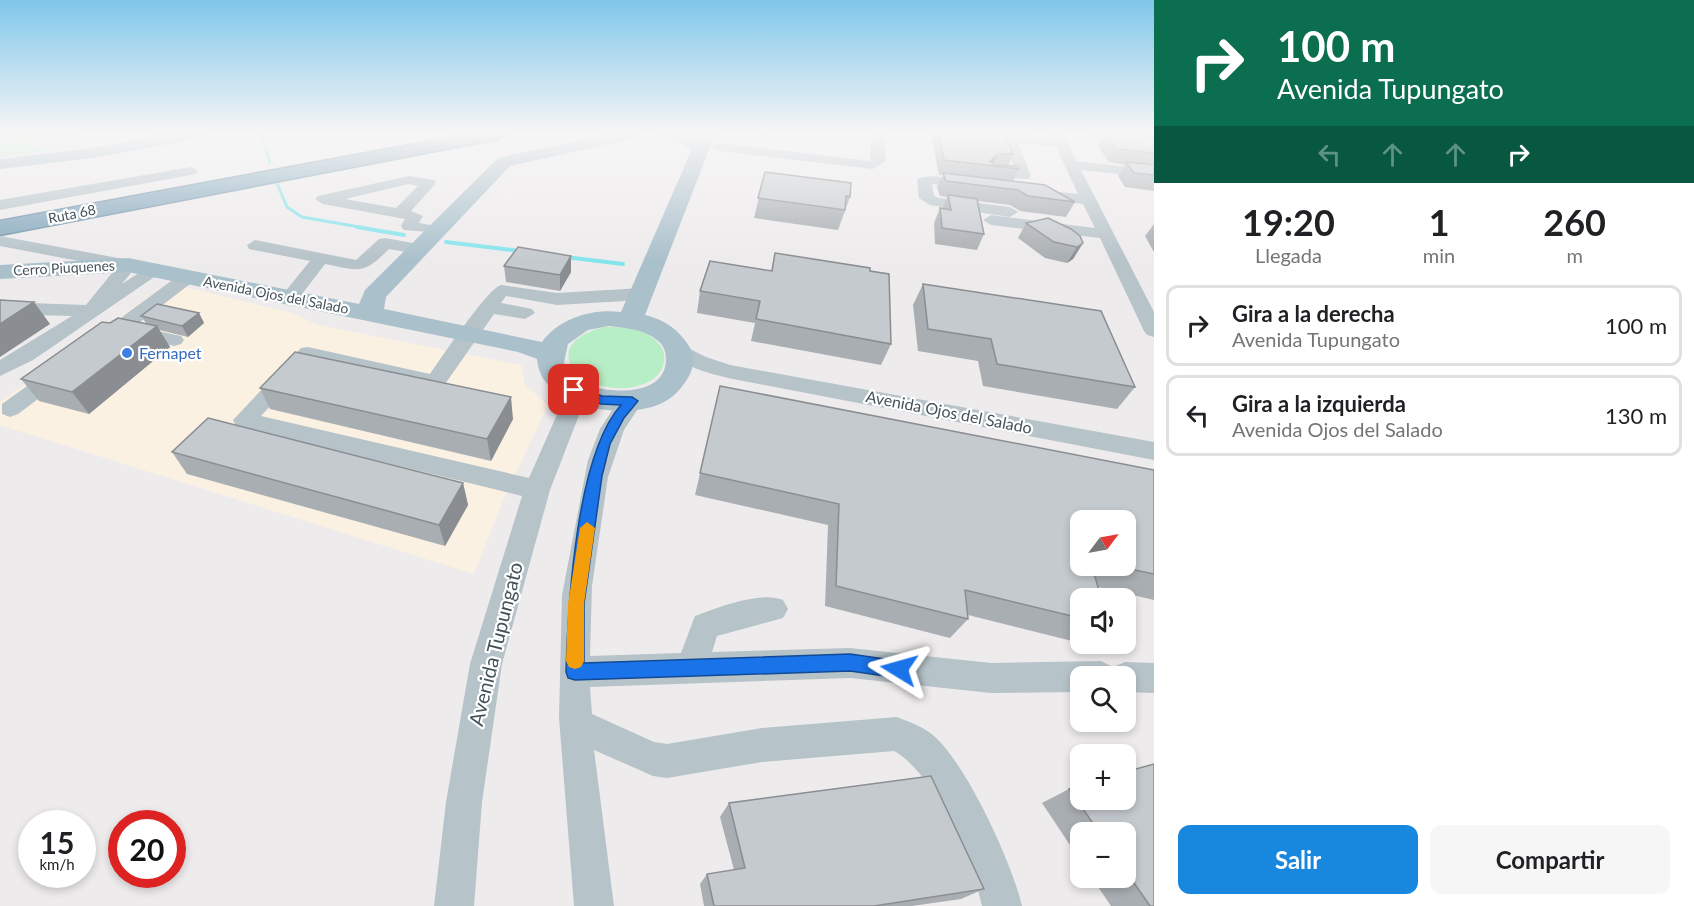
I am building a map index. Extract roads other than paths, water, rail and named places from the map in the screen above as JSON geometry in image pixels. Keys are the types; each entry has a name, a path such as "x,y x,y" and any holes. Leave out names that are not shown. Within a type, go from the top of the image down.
{"highway":[{"name":"Ruta 68","path":"0,221 241,176"},
{"name":"Ruta 68","path":"0,228 274,176"}],"main road":[{"path":"374,315 371,305 374,295 490,176"},
{"path":"631,319 697,176"},
{"path":"645,288 686,240 709,176"},
{"name":"Avenida Ojos del Salado","path":"128,265 537,348 550,355"},
{"name":"Cerro Piuquenes","path":"0,272 128,265"},
{"name":"Avenida Ojos del Salado","path":"675,381 657,394 632,401 601,400 574,390 555,374 550,355 556,341 577,325 609,318 631,319 662,330 680,350"},
{"path":"675,381 682,366 680,350"}],"street":[{"path":"0,205 161,176"},
{"path":"1077,176 1154,331"},
{"path":"400,213 429,183 410,180 318,198 415,216 410,227 437,230"},
{"path":"1010,212 935,202 927,198 924,181 1089,200"},
{"path":"918,208 1015,225 1106,234"},
{"name":"Avenida Ojos del Salado","path":"0,241 128,265"},
{"path":"255,245 356,265 365,263 385,243 418,249"},
{"path":"289,298 321,258"},
{"path":"91,311 128,265"},
{"path":"0,369 26,356 154,270"},
{"path":"92,349 188,277"},
{"path":"537,489 244,420 308,353 435,382 501,290 551,299 645,288"},
{"path":"487,307 525,313"},
{"path":"0,308 91,311"},
{"path":"119,328 174,340"},
{"name":"Avenida Ojos del Salado","path":"680,350 699,362 744,373 1154,451"},
{"path":"10,409 74,362"},
{"name":"Avenida Ojos del Salado","path":"675,381 702,376 744,373"},
{"name":"Avenida Tupungato","path":"454,906 464,802 486,664 537,489 570,410 574,390"},
{"path":"594,906 577,725 576,604 595,476 603,444 619,416 632,401"},
{"path":"694,668 698,644 706,626 723,618 773,609"},
{"path":"575,672 850,663 990,678 1070,677"},
{"path":"1136,677 1154,678"},
{"path":"577,725 653,759 667,761 762,745 897,734 921,747 945,776 996,878 1002,906"}],"waterway":[{"path":"276,181 287,207 302,217 365,228"},
{"path":"357,227 404,235"},
{"path":"446,242 520,251"},
{"path":"565,257 623,264"}],"place":[{"name":"Fernapet","path":"127,353"}]}
